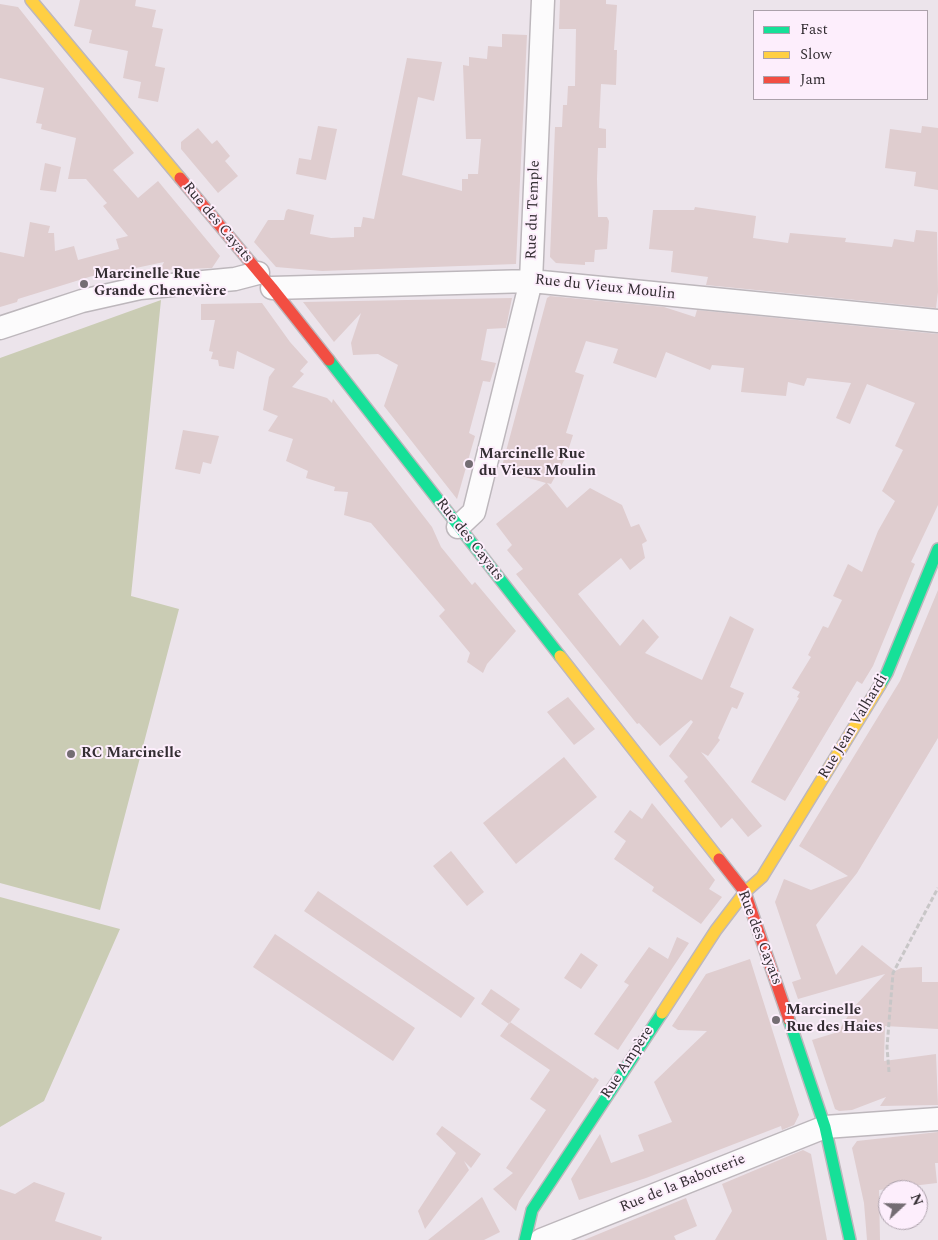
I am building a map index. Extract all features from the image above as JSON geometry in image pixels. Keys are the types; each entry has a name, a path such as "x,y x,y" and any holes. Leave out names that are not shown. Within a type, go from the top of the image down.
{"street":[{"name":"Rue des Cayats","path":"31,0 265,281 745,892 825,1127 850,1240"},
{"name":"Rue du Temple","path":"458,527 474,512 531,280 542,0"},
{"name":"Rue du Vieux Moulin","path":"0,328 82,301 140,288 235,279 265,281 531,280 938,321"},
{"name":"Rue Jean Valhardi","path":"745,892 762,877 778,853 887,673 938,549"},
{"name":"Rue Ampère","path":"525,1240 532,1210 716,930 745,892"},
{"name":"Rue de la Babotterie","path":"541,1240 825,1127 938,1119"}],"path":[{"path":"889,1072 886,1047 892,972 938,888"}],"green space":[{"path":"161,300 131,596 179,609 100,910 0,883 0,358"},
{"path":"0,897 120,929 44,1101 0,1127"}],"building":[{"path":"80,0 136,0 135,6 156,10 152,27 163,29 155,66 165,68 158,102 138,98 141,82 123,78 128,51 89,43 92,30 74,26"},
{"path":"560,0 606,0 606,4 617,5 614,50 617,50 616,85 601,84 599,128 606,129 606,148 598,148 598,217 607,217 609,221 607,249 595,250 594,262 585,262 585,265 556,263 550,257 555,127 562,127 563,105 567,105 568,86 575,86 576,29 559,29"},
{"path":"0,4 18,7 134,153 113,170 138,198 158,181 220,256 212,268 160,270 164,262 103,275 102,273 18,299 17,302 0,307 0,252 24,257 30,222 50,226 48,233 54,233 55,251 74,246 78,260 119,249 116,239 128,236 103,206 107,203 86,179 68,179 76,138 41,129 42,124 36,123 44,88 0,78"},
{"path":"502,34 527,35 516,264 322,271 276,267 254,242 268,220 284,220 288,209 314,215 310,234 331,238 354,237 354,227 361,227 363,217 374,219 407,58 442,62 434,101 418,97 402,175 462,191 462,179 468,179 468,174 478,174 481,139 466,139 463,65 469,66 469,57 487,59 488,46 502,47"},
{"path":"318,126 337,129 326,180 296,174 299,158 311,160"},
{"path":"922,126 938,128 938,190 914,186 916,172 885,168 890,129 921,133"},
{"path":"198,128 212,144 217,140 230,156 225,161 238,176 218,193 181,149 181,142"},
{"path":"45,163 61,167 56,192 40,190"},
{"path":"695,207 756,216 753,238 788,243 790,233 846,238 845,242 892,247 894,239 914,242 916,230 937,232 938,292 936,308 706,285 708,277 671,272 673,251 649,249 653,210 694,210"},
{"path":"550,296 664,307 695,317 697,310 938,334 938,505 911,562 915,564 873,666 862,684 857,681 785,801 751,782 799,698 797,697 800,692 792,688 811,657 808,655 823,626 828,628 842,600 833,596 848,564 862,572 878,531 895,501 882,491 903,450 895,446 915,403 867,384 850,424 836,418 851,383 807,378 804,386 788,382 786,396 741,392 744,368 712,365 710,370 666,352 656,378 613,363 618,349 586,341 575,372 584,375 566,433 573,435 566,457 551,484 547,483 567,508 590,488 622,505 631,527 639,524 647,541 642,544 645,558 630,570 621,558 578,594 620,646 643,619 659,637 645,653 702,680 730,616 754,629 730,687 744,693 737,709 732,707 718,738 720,740 708,756 701,752 762,826 748,837 732,818 721,828 684,781 688,777 669,756 693,722 691,720 660,746 639,723 637,724 516,574 523,569 507,550 512,545 496,524 546,483 501,470 547,298"},
{"path":"512,298 506,328 487,329 481,360 496,363 490,382 483,381 469,433 475,436 457,499 384,406 398,365 378,354 353,355 351,343 361,313 334,342 303,302"},
{"path":"262,303 290,342 308,362 300,371 304,374 292,387 327,398 332,403 333,399 432,527 441,547 472,585 475,582 516,631 487,664 483,673 467,662 470,653 439,616 445,610 371,523 344,515 348,492 334,491 335,487 306,478 308,471 286,461 293,439 268,431 278,416 263,410 269,377 275,369 237,351 234,369 219,366 218,360 211,359 213,352 209,351 215,320 201,320 201,304"},
{"path":"183,430 219,436 211,464 203,462 200,474 175,469"},
{"path":"938,590 938,738 857,873 816,925 836,975 862,945 895,971 901,968 922,967 922,982 938,982 938,1029 885,1026 884,1061 936,1054 938,1105 880,1106 886,1097 852,1110 839,1111 835,1109 812,1040 838,1032 853,1008 885,974 798,999 792,982 801,979 775,902 784,879 811,890 848,876 799,846 900,681"},
{"path":"568,697 595,729 574,745 547,712"},
{"path":"564,757 597,797 516,864 483,823"},
{"path":"652,803 715,880 709,889 722,897 701,924 652,891 654,887 614,859 626,841 614,832 630,810 642,819"},
{"path":"451,851 484,892 467,906 433,866"},
{"path":"318,891 475,998 461,1018 304,911"},
{"path":"275,934 415,1028 393,1061 253,967"},
{"path":"677,937 689,943 618,1050 594,1034 629,985 624,982 649,947 668,959"},
{"path":"581,953 598,965 581,989 564,978"},
{"path":"750,959 799,1115 794,1125 782,1130 781,1126 646,1178 579,1200 571,1179 600,1134 611,1163 644,1151 638,1135 672,1122 654,1082 707,1031 678,1030 672,1026 706,974"},
{"path":"491,989 520,1009 509,1024 481,1004"},
{"path":"510,1022 593,1079 595,1077 599,1080 519,1201 516,1211 493,1189 513,1173 506,1168 546,1110 530,1099 550,1070 500,1036"},
{"path":"442,1126 481,1154 471,1168 464,1161 469,1170 425,1229 418,1211 456,1153 436,1134"},
{"path":"938,1132 938,1163 935,1163 937,1183 928,1184 928,1180 878,1180 878,1230 880,1230 880,1240 867,1240 864,1203 852,1148 857,1141"},
{"path":"803,1150 811,1154 827,1240 715,1240 732,1211 722,1184"},
{"path":"34,1182 65,1193 55,1221 102,1237 101,1240 0,1240 0,1189 15,1194"},
{"path":"482,1197 500,1232 484,1240 428,1240"},
{"path":"686,1198 697,1226 674,1236 676,1240 584,1240"}],"traffic: fast":[{"path":"329,360 560,656"},
{"path":"880,685 887,673 938,549"},
{"path":"525,1240 532,1210 662,1013"},
{"path":"789,1020 825,1127 850,1240"}],"traffic: slow":[{"path":"31,0 180,178"},
{"path":"560,656 719,859"},
{"path":"662,1013 716,930 745,892 762,877 880,685"}],"traffic: jam":[{"path":"180,178 272,288 329,360"},
{"path":"719,859 745,892 789,1020"}],"place":[{"name":"Marcinelle Rue Grande Chenevière","path":"84,284"},
{"name":"Marcinelle Rue du Vieux Moulin","path":"469,464"},
{"name":"RC Marcinelle","path":"71,754"},
{"name":"Marcinelle Rue des Haies","path":"776,1020"}]}
